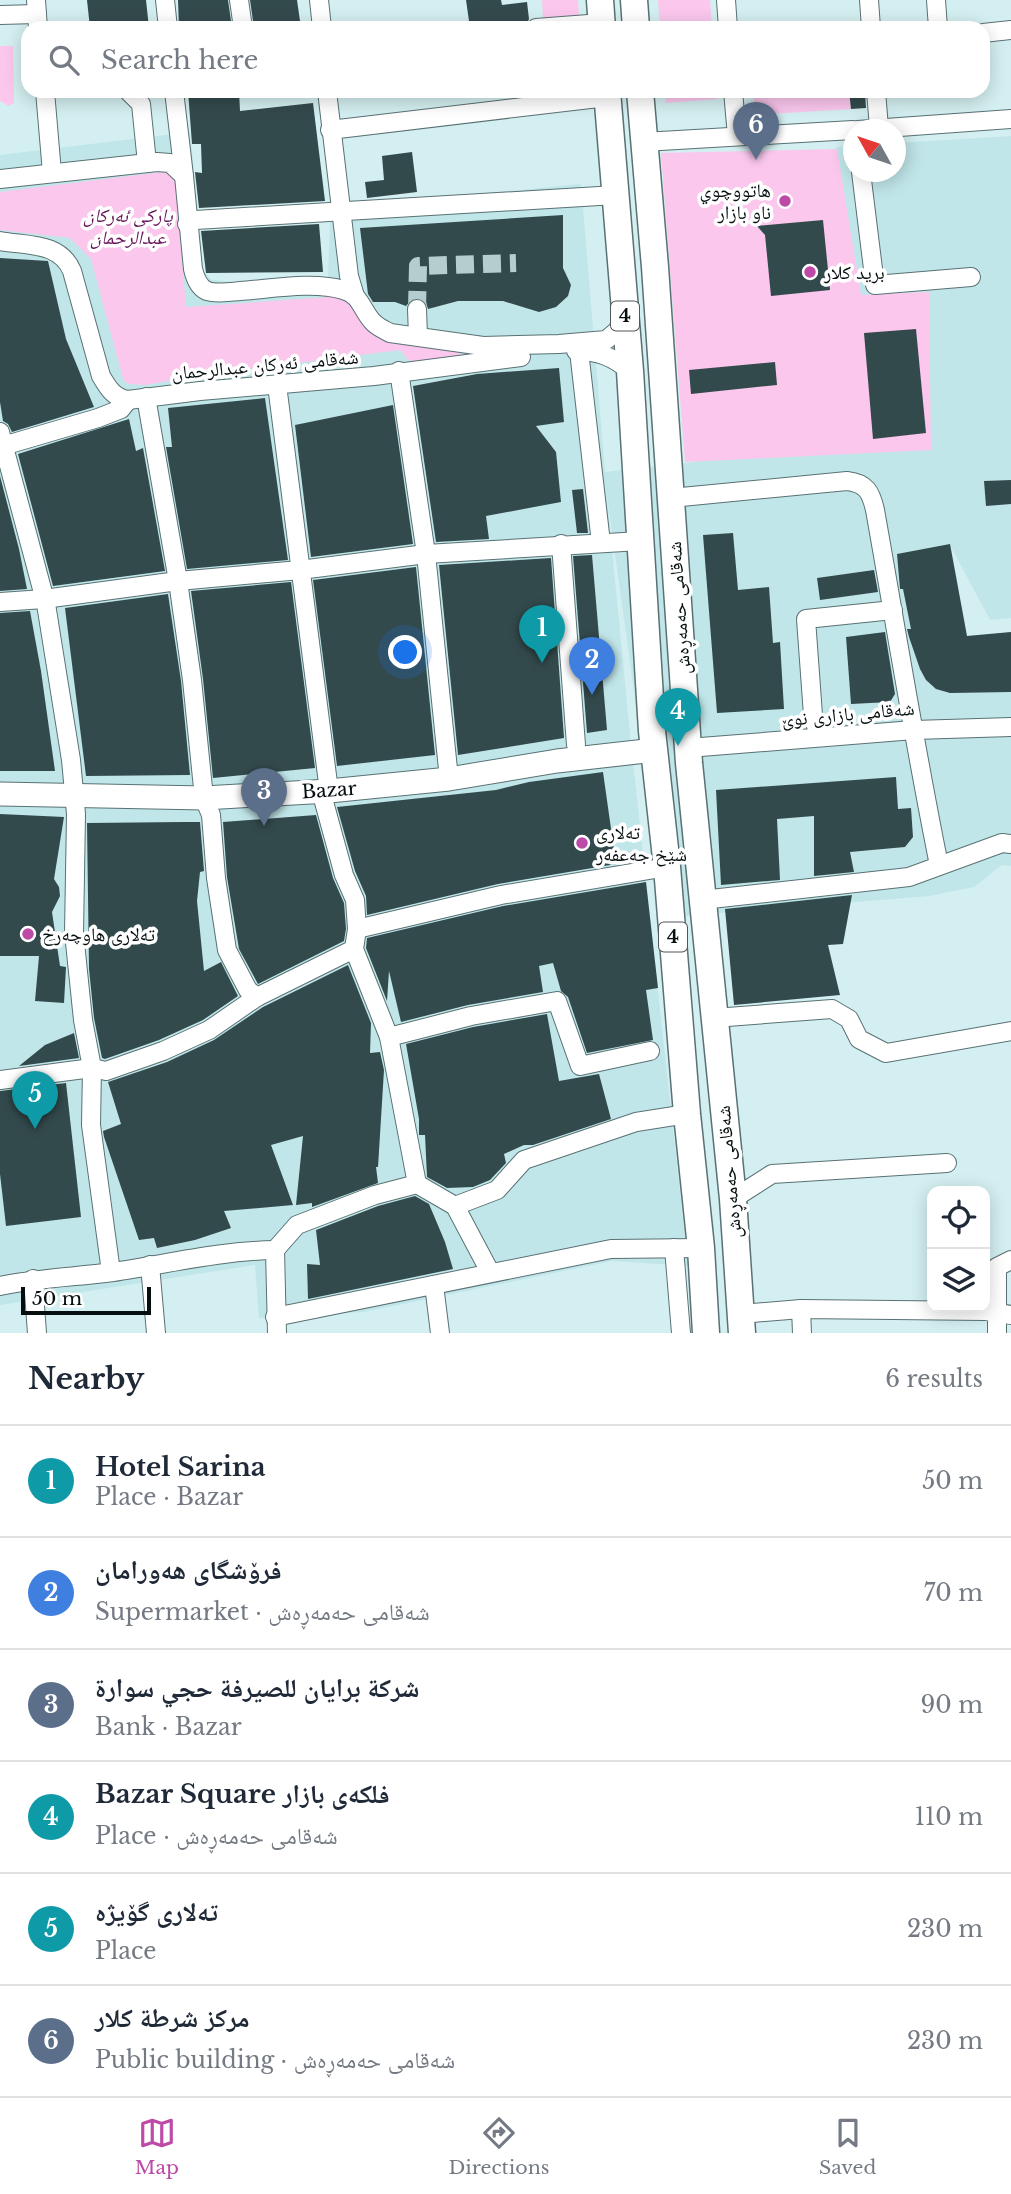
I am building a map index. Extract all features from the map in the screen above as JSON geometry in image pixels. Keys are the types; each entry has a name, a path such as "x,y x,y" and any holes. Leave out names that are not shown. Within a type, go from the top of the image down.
{"highway":[{"path":"634,0 636,21"},
{"name":"شەقامی حەمەڕەش","path":"607,98 630,371 652,731 667,867 701,1248 706,1333"},
{"name":"شەقامی حەمەڕەش","path":"640,98 655,267 688,748 733,1199 742,1323"},
{"path":"655,750 688,748"}],"main road":[{"name":"Bazar","path":"0,794 204,798 325,791 449,779 557,761 655,750"}],"street":[{"path":"165,0 167,21"},
{"path":"239,0 242,21"},
{"path":"319,0 321,21"},
{"path":"726,0 728,21"},
{"path":"869,0 870,21"},
{"path":"936,0 938,21"},
{"path":"0,15 37,14"},
{"path":"578,21 602,17"},
{"path":"990,32 1011,30"},
{"path":"45,98 52,173"},
{"path":"135,98 141,104 147,163"},
{"path":"175,98 195,279 208,291 318,287 337,288 355,296"},
{"path":"328,98 349,276 355,296"},
{"path":"330,130 576,98"},
{"path":"734,98 737,136"},
{"path":"877,98 878,119"},
{"path":"906,126 1011,119"},
{"path":"643,142 843,131"},
{"path":"0,180 147,163 170,163 184,176"},
{"path":"862,182 874,285 971,278"},
{"path":"187,225 195,220 616,195"},
{"path":"0,241 55,250 62,254 72,271 101,376 109,390 119,399 137,399"},
{"name":"شەقامی ئەرکان عبدالرحمان","path":"355,296 378,327 390,332 418,336 471,353 599,352 630,371"},
{"path":"417,309 418,336"},
{"name":"شەقامی ئەرکان عبدالرحمان","path":"137,399 399,371 501,347 606,340 617,331 625,316"},
{"path":"579,351 601,543"},
{"path":"399,371 426,554 449,779"},
{"path":"276,385 325,791 344,875 355,900 357,929 354,949 389,1038 417,1184"},
{"path":"111,1272 91,1125 92,1068 83,1020 74,933 75,797 44,598 1,439 98,418 137,399"},
{"path":"137,399 178,581 192,680 204,798 211,815 216,878 227,950 248,990 257,997"},
{"path":"671,498 837,482 864,485 875,510 919,767 939,865"},
{"path":"0,601 426,554 640,541"},
{"path":"561,544 576,745"},
{"path":"819,737 813,715 806,618 893,610"},
{"name":"شەقامی بازاری نوێ","path":"688,748 914,730 1011,727"},
{"path":"702,900 909,877 1002,843 1011,844"},
{"path":"357,929 501,895 667,867"},
{"path":"0,1080 92,1068 106,1071 163,1051 209,1030 257,997 354,949"},
{"path":"389,1038 471,1016 557,1001 580,1066 650,1051"},
{"path":"714,1018 832,1009 849,1019 859,1039 886,1053 1011,1031"},
{"path":"455,1206 497,1190 524,1160 635,1122 687,1114"},
{"path":"733,1199 772,1174 947,1163"},
{"path":"490,1272 455,1206 417,1184 375,1195 297,1225 275,1250 276,1325 490,1272 611,1249 701,1248"},
{"path":"674,1248 681,1333"},
{"path":"0,1286 33,1279 111,1272 247,1251 275,1250"},
{"path":"997,1333 1003,1314 998,1267 1011,1259"},
{"path":"150,1265 156,1333"},
{"path":"33,1279 37,1333"},
{"path":"434,1285 440,1333"},
{"path":"801,1309 802,1333"},
{"path":"742,1323 801,1309 1003,1314"}],"shaded area":[{"path":"190,132 204,272 212,280 236,282 328,278 331,196 376,204 581,184 605,472 694,462 929,292 861,295 836,147 843,147 843,182 906,182 906,142 1011,136 1011,618 990,620 951,547 967,636 1011,632 1011,866 1002,865 974,887 929,896 661,918 649,799 607,497 688,1266 612,1261 364,1312 259,1318 255,1265 0,1305 0,155"}],"green space":[{"path":"542,0 578,0 579,17 543,19"},
{"path":"658,0 710,0 712,21 660,21"},
{"path":"0,46 13,46 14,103 9,106 0,101"},
{"path":"666,98 718,99 666,103"},
{"path":"754,98 850,98 851,109 755,115"},
{"path":"837,149 861,295 929,292 931,450 685,462 661,153"},
{"name":"پارکی ئەرکان عبدالرحمان","path":"170,171 175,178 186,307 344,296 405,343 459,350 461,356 411,363 400,350 145,385 128,384 123,379 91,259 70,238 0,230 0,192"}],"building":[{"path":"87,0 146,0 148,21 89,21"},
{"path":"178,0 228,0 231,21 179,21"},
{"path":"250,0 297,0 300,21 253,21"},
{"path":"466,0 501,0 502,5 527,2 528,21 469,21"},
{"path":"189,98 239,98 240,111 313,103 325,201 199,208 195,172 202,173 201,144 192,144"},
{"path":"850,98 865,98 866,108 851,109"},
{"path":"412,152 417,192 367,198 365,182 384,180 382,156"},
{"path":"563,215 563,268 571,285 568,296 556,307 539,312 503,301 458,301 428,309 422,299 412,299 406,306 395,302 373,302 368,294 360,228"},
{"path":"823,220 830,290 771,296 765,235 757,226"},
{"path":"319,224 323,272 206,273 201,231"},
{"path":"0,258 48,261 66,339 94,407 12,432 3,421 0,402"},
{"path":"916,329 926,433 873,439 864,333"},
{"path":"775,362 777,385 691,394 689,370"},
{"path":"559,368 564,422 536,426 556,452 561,502 486,516 489,539 436,542 413,386 477,374"},
{"path":"265,398 288,560 187,569 166,447 172,447 168,408"},
{"path":"393,405 413,544 311,557 295,425"},
{"path":"129,419 136,451 143,448 165,571 53,586 18,454"},
{"path":"0,476 19,549 27,589 0,591"},
{"path":"1011,480 1011,504 986,506 984,481"},
{"path":"583,489 588,533 577,533 572,490"},
{"path":"733,533 738,590 769,587 773,643 780,642 784,709 717,713 703,535"},
{"path":"950,544 967,636 1011,632 1011,692 950,693 936,689 926,680 920,669 907,629 911,629 903,589 900,589 897,554"},
{"path":"592,555 607,730 587,733 573,556"},
{"path":"551,558 564,738 458,755 439,565"},
{"path":"416,567 435,755 337,766 313,580"},
{"path":"874,570 878,592 820,600 817,578"},
{"path":"291,582 315,768 213,778 191,591"},
{"path":"168,594 181,681 190,775 86,776 65,608"},
{"path":"30,611 55,771 0,771 0,613"},
{"path":"885,632 895,694 890,702 851,704 846,637"},
{"path":"603,772 616,864 498,884 367,915 366,896 355,871 337,807 496,790 529,782"},
{"path":"896,777 898,809 911,808 913,837 905,847 850,852 854,872 814,876 814,816 777,819 780,880 721,885 716,790"},
{"name":"تەلاری هاوچەرخ","path":"0,814 64,817 54,879 60,896 52,912 60,966 66,967 64,1003 35,1001 39,956 0,956"},
{"path":"316,815 333,878 344,903 344,941 258,984 239,949 227,877 223,822"},
{"path":"200,822 204,871 200,872 197,901 204,971 221,962 238,996 203,1020 159,1040 102,1058 94,1018 89,969 87,823"},
{"path":"646,882 658,988 646,990 653,1040 587,1053 568,997 561,991 553,963 539,966 543,992 468,1005 401,1022 389,971 387,1001 366,948 367,938 503,906"},
{"path":"852,895 843,944 828,945 840,995 734,1005 725,909"},
{"path":"348,965 371,1023 370,1053 380,1052 384,1070 376,1167 378,1183 312,1207 312,1203 296,1205 303,1136 271,1145 293,1205 224,1211 231,1228 195,1240 157,1248 154,1238 139,1240 104,1137 103,1131 121,1124 108,1082 167,1062 214,1040 263,1007"},
{"path":"547,1014 559,1081 599,1074 611,1119 533,1145 524,1145 504,1154 506,1163 490,1180 473,1187 447,1188 427,1177 425,1135 419,1135 419,1119 406,1044 473,1027"},
{"path":"74,1033 79,1058 19,1066 45,1045"},
{"path":"66,1083 81,1217 6,1226 0,1174 0,1091"},
{"path":"415,1196 429,1204 453,1269 308,1299 307,1264 320,1265 316,1230 378,1206"}],"tunnel":[{"path":"417,309 418,266 516,263"}],"place":[{"name":"مركز شرطة كلار","path":"756,160"},
{"name":"هاتووچوي ناو بازار","path":"785,201"},
{"name":"بريد كلار","path":"810,272"},
{"name":"Hotel Sarina","path":"542,663"},
{"name":"فرۆشگای هەورامان","path":"592,695"},
{"name":"Bazar Square فلکەی بازار","path":"678,746"},
{"name":"شركة برايان للصيرفة حجي سوارة","path":"264,826"},
{"name":"تەلاری شێخ جەعفەر","path":"582,843"},
{"name":"تەلاری هاوچەرخ","path":"28,934"},
{"name":"تەلاری گۆیژە","path":"35,1129"}]}
